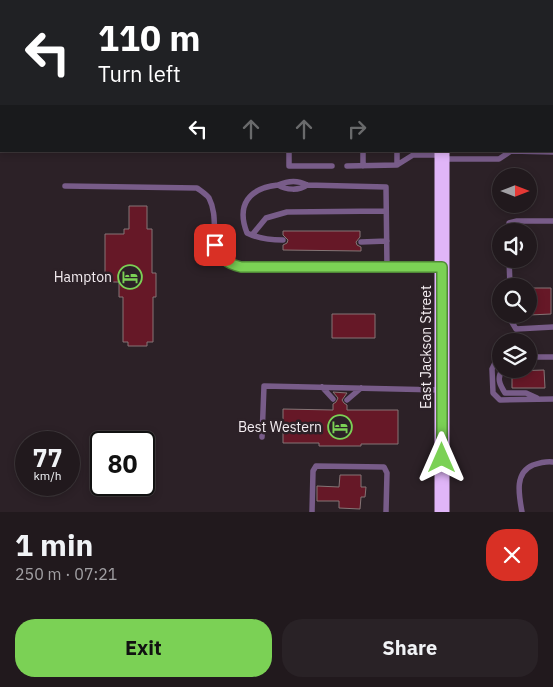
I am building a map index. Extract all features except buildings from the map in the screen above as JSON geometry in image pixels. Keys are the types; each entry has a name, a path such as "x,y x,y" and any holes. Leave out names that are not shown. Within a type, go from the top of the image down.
{"highway":[{"name":"East Jackson Street","path":"442,155 442,512"}],"lane":[{"path":"289,152 289,166 332,166"},
{"path":"363,152 363,166"},
{"path":"397,152 397,165"},
{"path":"347,166 397,165 413,156 442,155 498,159 509,152"},
{"path":"283,240 259,238 248,233 243,221 243,210 255,191 284,182 301,182 306,185 386,187 387,267"},
{"path":"65,186 197,188 208,196 214,220 215,245 220,256 231,265 241,267 442,267"},
{"path":"252,235 266,218 287,212 386,212"},
{"path":"509,223 553,221"},
{"path":"360,242 387,241"},
{"path":"512,323 516,329 553,327"},
{"path":"537,357 553,357"},
{"path":"492,378 493,393 500,400 553,399"},
{"path":"500,378 499,384 505,393 526,393 539,399"},
{"path":"262,437 264,386 442,390"},
{"path":"322,387 333,400"},
{"path":"347,400 361,388"},
{"path":"522,512 519,480 525,469 536,464 553,462"},
{"path":"312,512 313,471 316,466 384,467 387,473 386,512"}],"place":[{"name":"Hampton","path":"130,277"},
{"name":"Best Western","path":"340,427"}],"route":[{"path":"215,245 220,256 231,265 241,267 442,267 442,458"}]}
